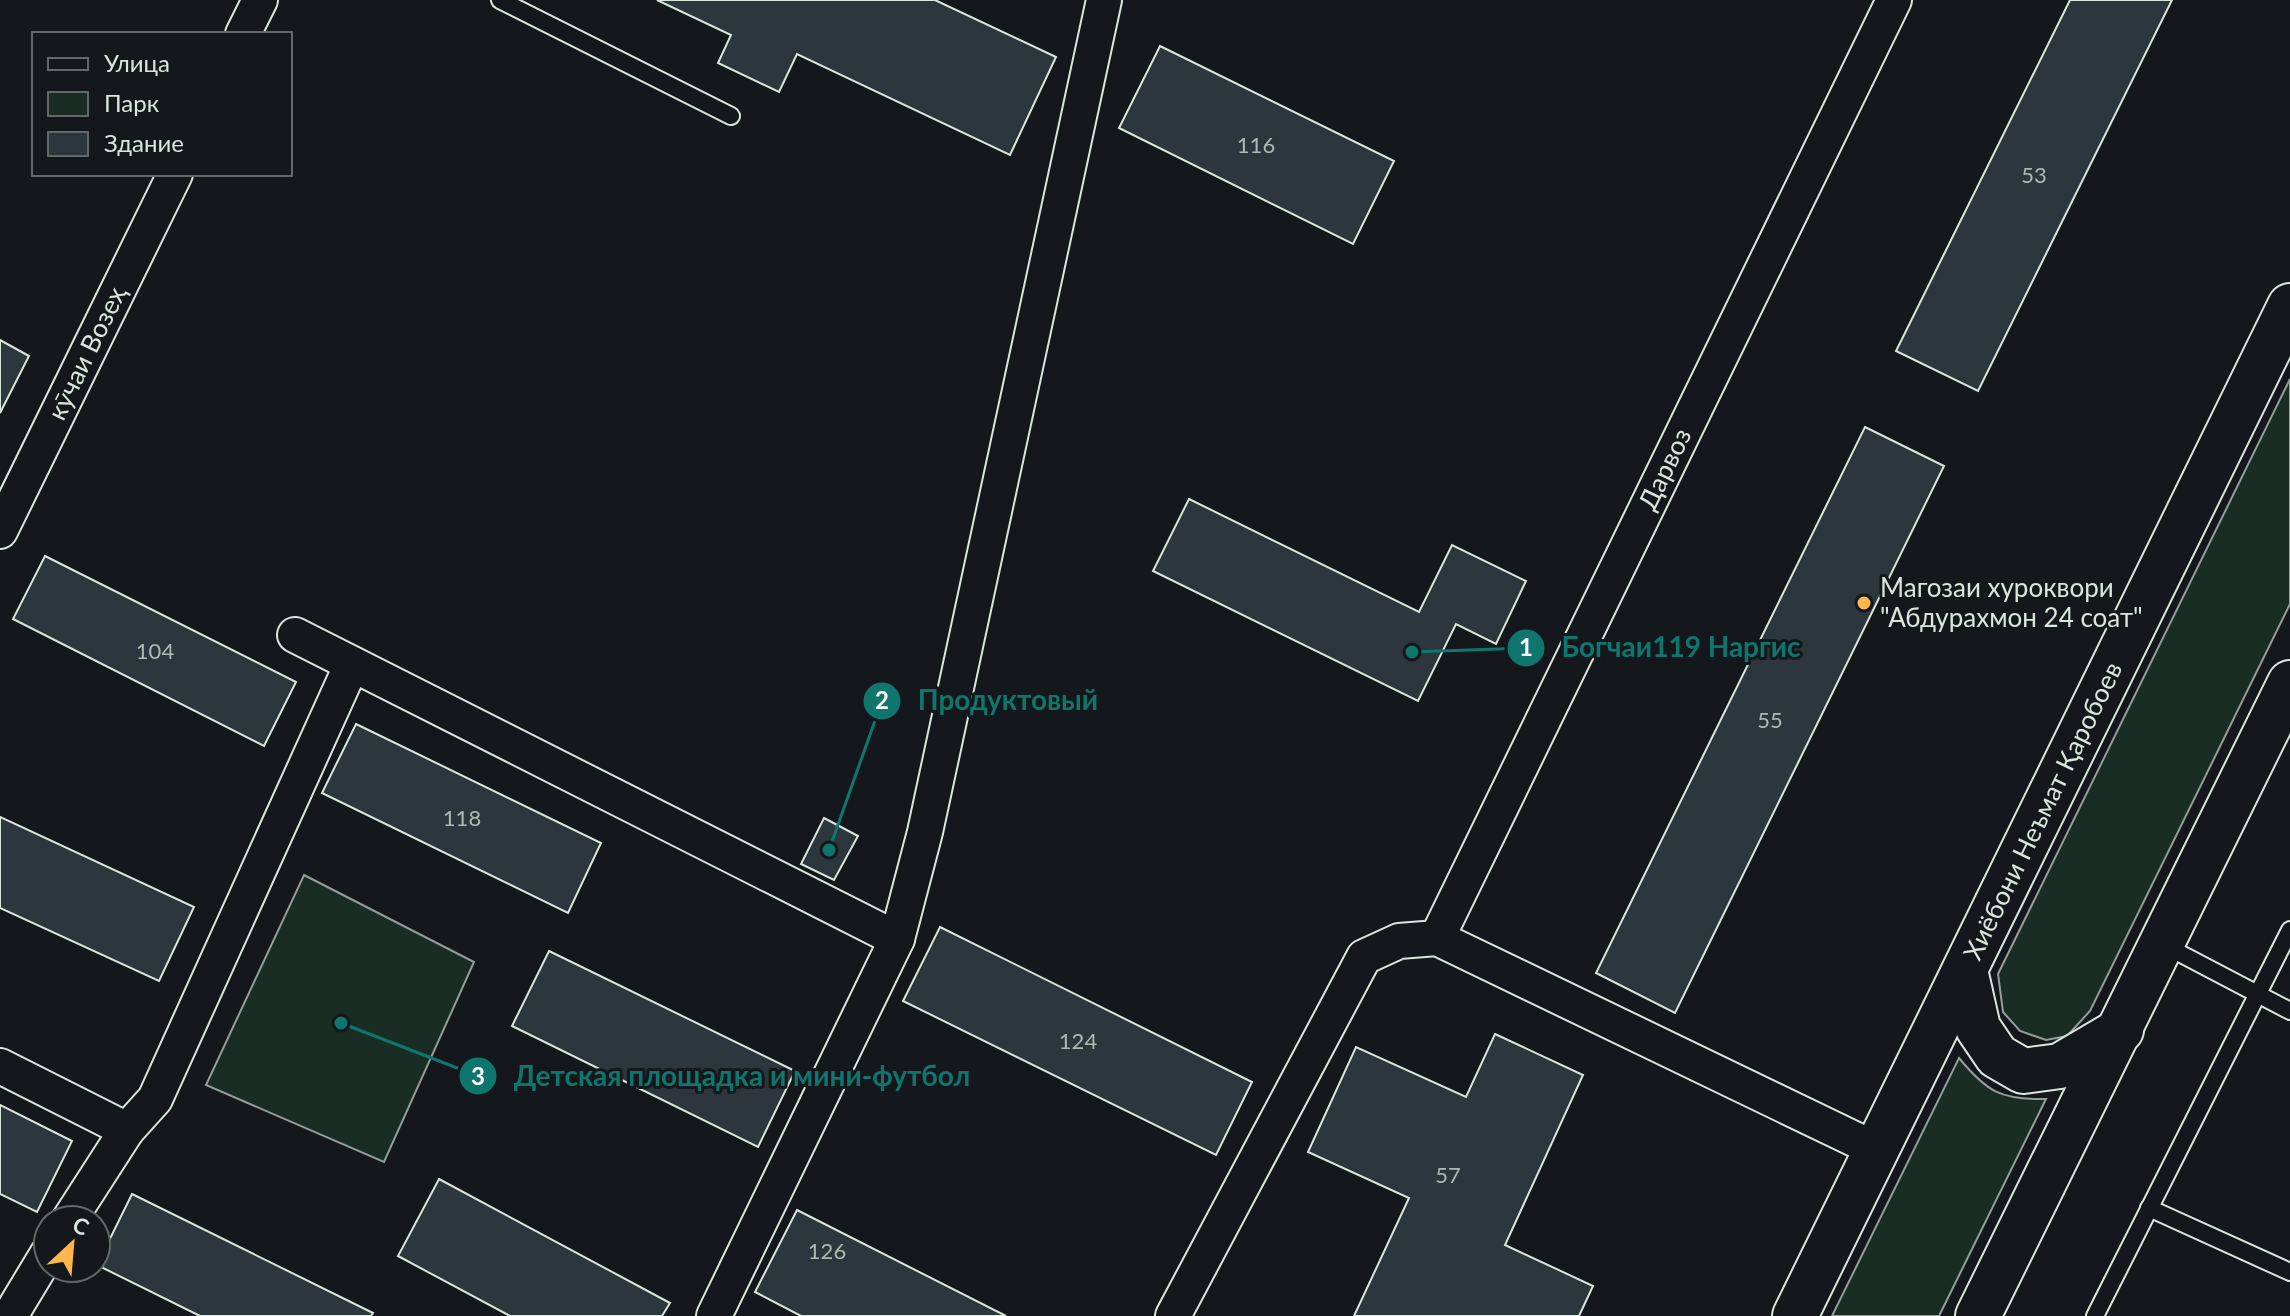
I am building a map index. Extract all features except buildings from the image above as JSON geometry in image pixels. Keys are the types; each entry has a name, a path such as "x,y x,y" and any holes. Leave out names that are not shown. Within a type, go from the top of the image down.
{"highway":[{"name":"Хиёбони Неъмат Қаробоев","path":"1795,1316 2290,306"},
{"path":"1978,1316 2286,702"},
{"path":"1965,970 1978,1028 1997,1056 2023,1071 2060,1066 2121,1030"}],"street":[{"path":"244,32 260,0"},
{"path":"714,1316 897,939 936,786 1104,0"},
{"name":"Дарвоз","path":"1437,938 1894,0"},
{"name":"кӯчаи Возеҳ","path":"0,531 174,176"},
{"path":"295,635 897,939"},
{"path":"79,1204 127,1130 155,1099 352,664"},
{"path":"1173,1316 1364,957 1399,941 1437,938 1877,1150"},
{"path":"0,1066 127,1130"},
{"path":"10,1316 32,1280"}],"lane":[{"path":"500,0 731,116"},
{"path":"2095,1316 2290,930"},
{"path":"2162,945 2290,1011"},
{"path":"2149,1208 2290,1272"}],"green space":[{"path":"2290,379 2290,604 2090,1011 2067,1036 2046,1040 2020,1031 2003,1012 1998,974"},
{"path":"304,875 474,962 384,1162 206,1085"},
{"path":"1959,1058 1978,1079 1996,1092 2017,1098 2046,1099 1939,1316 1832,1316"}],"place":[{"name":"Магозаи хуроквори \"Абдурахмон 24 соат\"","path":"1864,603"},
{"name":"Богчаи119 Наргис","path":"1412,652"},
{"name":"Продуктовый","path":"829,850"},
{"name":"Детская площадка и мини-футбол","path":"341,1023"}]}
